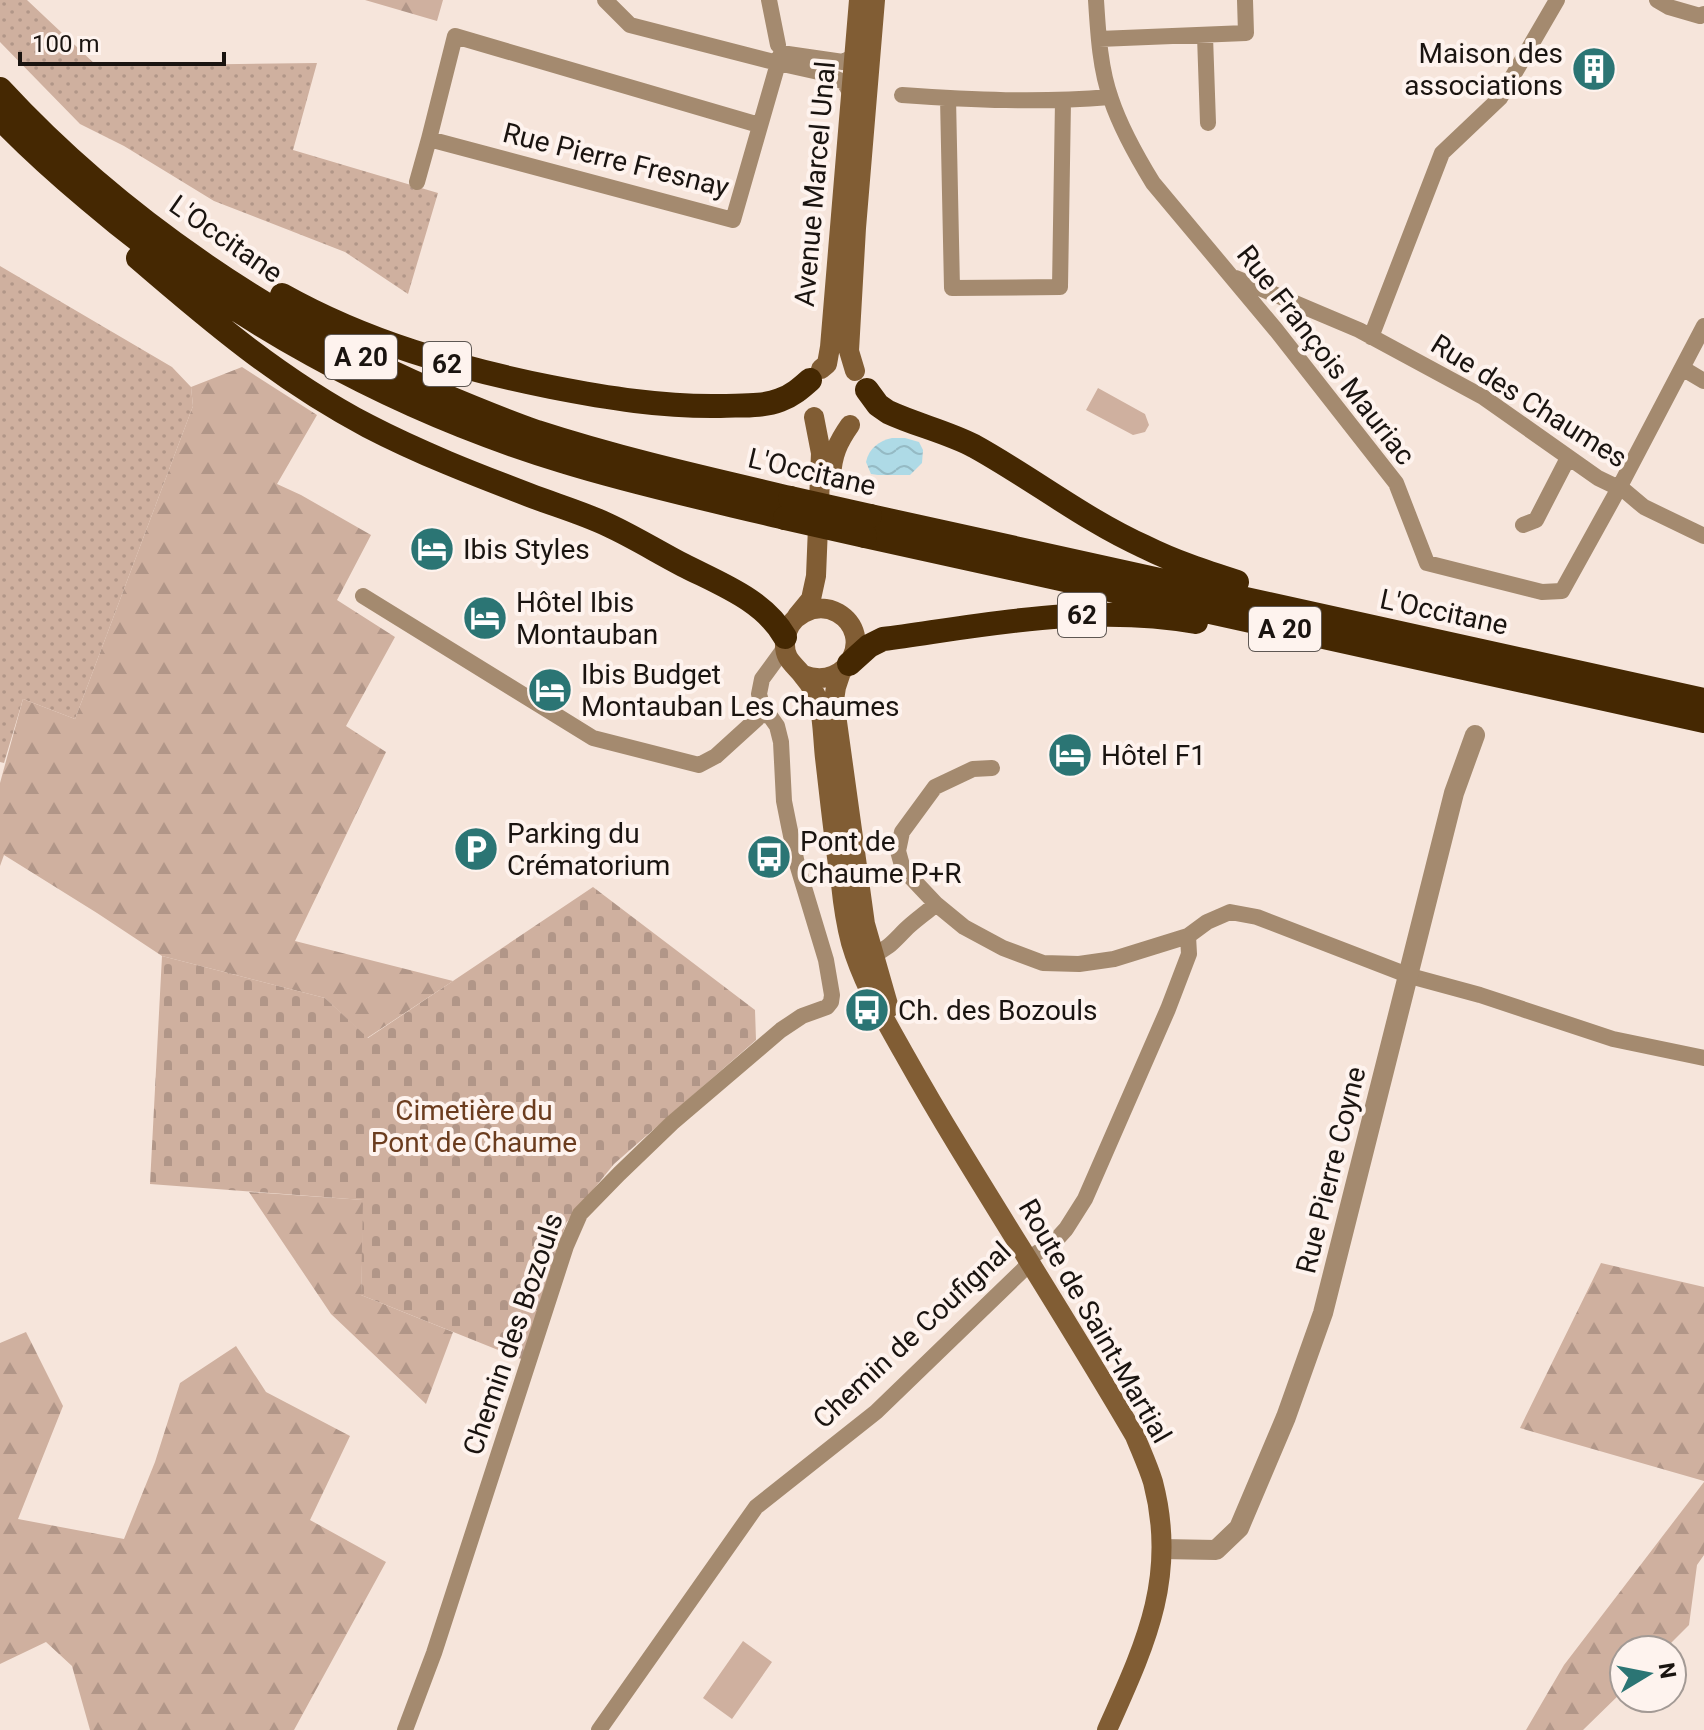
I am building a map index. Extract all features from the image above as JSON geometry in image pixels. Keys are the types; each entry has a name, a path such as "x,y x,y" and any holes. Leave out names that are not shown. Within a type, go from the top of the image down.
{"highway":[{"name":"L'Occitane","path":"0,89 23,115 114,196 223,277 310,331 386,370 537,432 787,508"},
{"name":"L'Occitane","path":"0,118 57,173 138,241 208,290 297,345 414,405 560,461 638,483 787,508 1324,627 1704,721"},
{"path":"57,173 105,230 267,364 317,397 417,451 607,524 753,603 789,633"},
{"name":"62","path":"114,196 312,312 378,341 474,371 597,396 661,405 708,406 777,402 792,395 816,375"},
{"path":"861,381 878,405 888,412 973,446 1143,547 1198,570 1275,593 1324,627"},
{"name":"62","path":"845,668 869,646 883,639 1035,618 1111,615 1181,619 1252,632 1324,627"},
{"name":"L'Occitane","path":"1324,627 1704,700"}],"main road":[{"name":"Avenue Marcel Unal","path":"816,375 827,364 830,347 851,94 850,62 859,0"},
{"name":"Avenue Marcel Unal","path":"861,381 849,351 875,0"},
{"path":"839,365 861,381 868,400 859,419 850,425 841,428 821,424 808,409 807,389 816,375 839,365"},
{"path":"789,633 807,610 830,609 848,622 853,632 854,654 845,668 822,679 801,673 786,655 789,633 811,599 816,576 821,453 814,417"},
{"path":"840,614 829,583 832,464 834,450 850,425"},
{"name":"Route de Saint-Martial","path":"845,668 834,700 865,924 902,1050"},
{"name":"Route de Saint-Martial","path":"801,673 818,702 847,926 876,1007 1135,1436 1152,1480 1162,1549 1159,1588 1151,1624 1107,1730"},
{"path":"837,858 859,944 873,955"}],"street":[{"path":"605,0 630,25 742,55 773,54 850,62 860,72 863,82 856,228"},
{"path":"769,0 773,54"},
{"name":"Rue François Mauriac","path":"1096,0 1099,39 1110,97 1137,157 1153,183 1234,278 1396,483 1427,563 1542,592 1562,591 1619,488"},
{"path":"1099,39 1246,33 1245,0"},
{"path":"1371,337 1442,153 1500,98 1557,0"},
{"path":"1657,0 1669,7 1702,15"},
{"path":"417,182 455,36 759,125"},
{"path":"1205,36 1208,123"},
{"path":"773,54 834,76 844,82 851,94"},
{"name":"Rue Pierre Fresnay","path":"429,139 733,220 759,125 773,54"},
{"path":"902,95 995,101 1110,97"},
{"path":"948,98 952,288 1060,287 1063,101"},
{"name":"Rue des Chaumes","path":"1234,278 1371,337 1483,397 1568,458 1619,488 1644,507 1704,536"},
{"path":"1619,488 1704,326"},
{"path":"1682,368 1704,381"},
{"path":"1523,525 1536,520 1568,458"},
{"path":"363,596 593,738 699,765 716,756 760,716 769,714"},
{"path":"760,686 767,670 781,653 789,633"},
{"path":"760,686 772,676 784,672 801,673"},
{"name":"Chemin des Bozouls","path":"405,1730 434,1653 566,1246 580,1214 672,1123 781,1030 802,1016 827,1007 831,1002 826,960 797,864 787,817 781,742 777,726 762,705 760,686"},
{"name":"Rue Pierre Coyne","path":"1162,1549 1216,1550 1239,1528 1286,1417 1323,1313 1454,793 1475,735"},
{"path":"992,768 973,769 935,787 902,832 898,851 903,869 936,904 964,927 1003,948 1043,963 1079,964 1114,959 1188,936 1207,922 1230,912 1257,917 1410,976 1480,995 1613,1039 1704,1058"},
{"path":"873,955 894,943 936,904"},
{"path":"865,924 880,936 904,931"},
{"name":"Chemin de Coufignal","path":"599,1730 756,1507 876,1412 1014,1280 1034,1255 1066,1229 1085,1199 1168,1009 1189,954 1188,936"}],"green space":[{"path":"0,0 27,0 97,66 317,63 293,150 438,193 408,294 345,252 214,201 124,146 80,124 0,42"},
{"path":"365,0 443,0 437,21"},
{"path":"0,266 172,367 191,387 193,406 75,719 23,699 4,763 0,762"},
{"path":"242,367 317,415 277,484 371,535 337,600 395,637 346,726 386,752 295,941 453,981 367,1038 325,998 162,956 4,855 0,866 0,783 23,699 75,719 193,406 191,387"},
{"path":"1098,388 1145,414 1149,425 1145,432 1133,435 1086,410"},
{"name":"Cimetière du Pont de Chaume","path":"593,887 755,1010 756,1040 614,1164 566,1223 523,1360 361,1295 363,1200 150,1184 162,956 325,998 368,1038"},
{"path":"249,1192 364,1200 361,1295 453,1332 426,1404 331,1314"},
{"path":"1601,1263 1704,1287 1704,1481 1520,1428"},
{"path":"26,1332 63,1406 18,1519 124,1539 155,1462 180,1383 236,1346 266,1392 350,1436 310,1520 386,1562 294,1730 90,1730 72,1666 46,1642 0,1664 0,1343"},
{"path":"1704,1482 1704,1555 1697,1565 1689,1625 1680,1634 1608,1634 1608,1706 1583,1730 1526,1730 1564,1665"},
{"path":"743,1641 772,1662 732,1719 703,1698"}],"water":[{"path":"892,438 919,442 923,450 922,463 910,475 871,474 866,462 872,449"}],"place":[{"name":"Maison des associations","path":"1594,69"},
{"name":"Ibis Styles","path":"432,549"},
{"name":"Hôtel Ibis Montauban","path":"485,618"},
{"name":"Ibis Budget Montauban Les Chaumes","path":"550,690"},
{"name":"Hôtel F1","path":"1070,755"},
{"name":"Parking du Crématorium","path":"476,849"},
{"name":"Pont de Chaume P+R","path":"769,857"},
{"name":"Ch. des Bozouls","path":"867,1010"}]}
